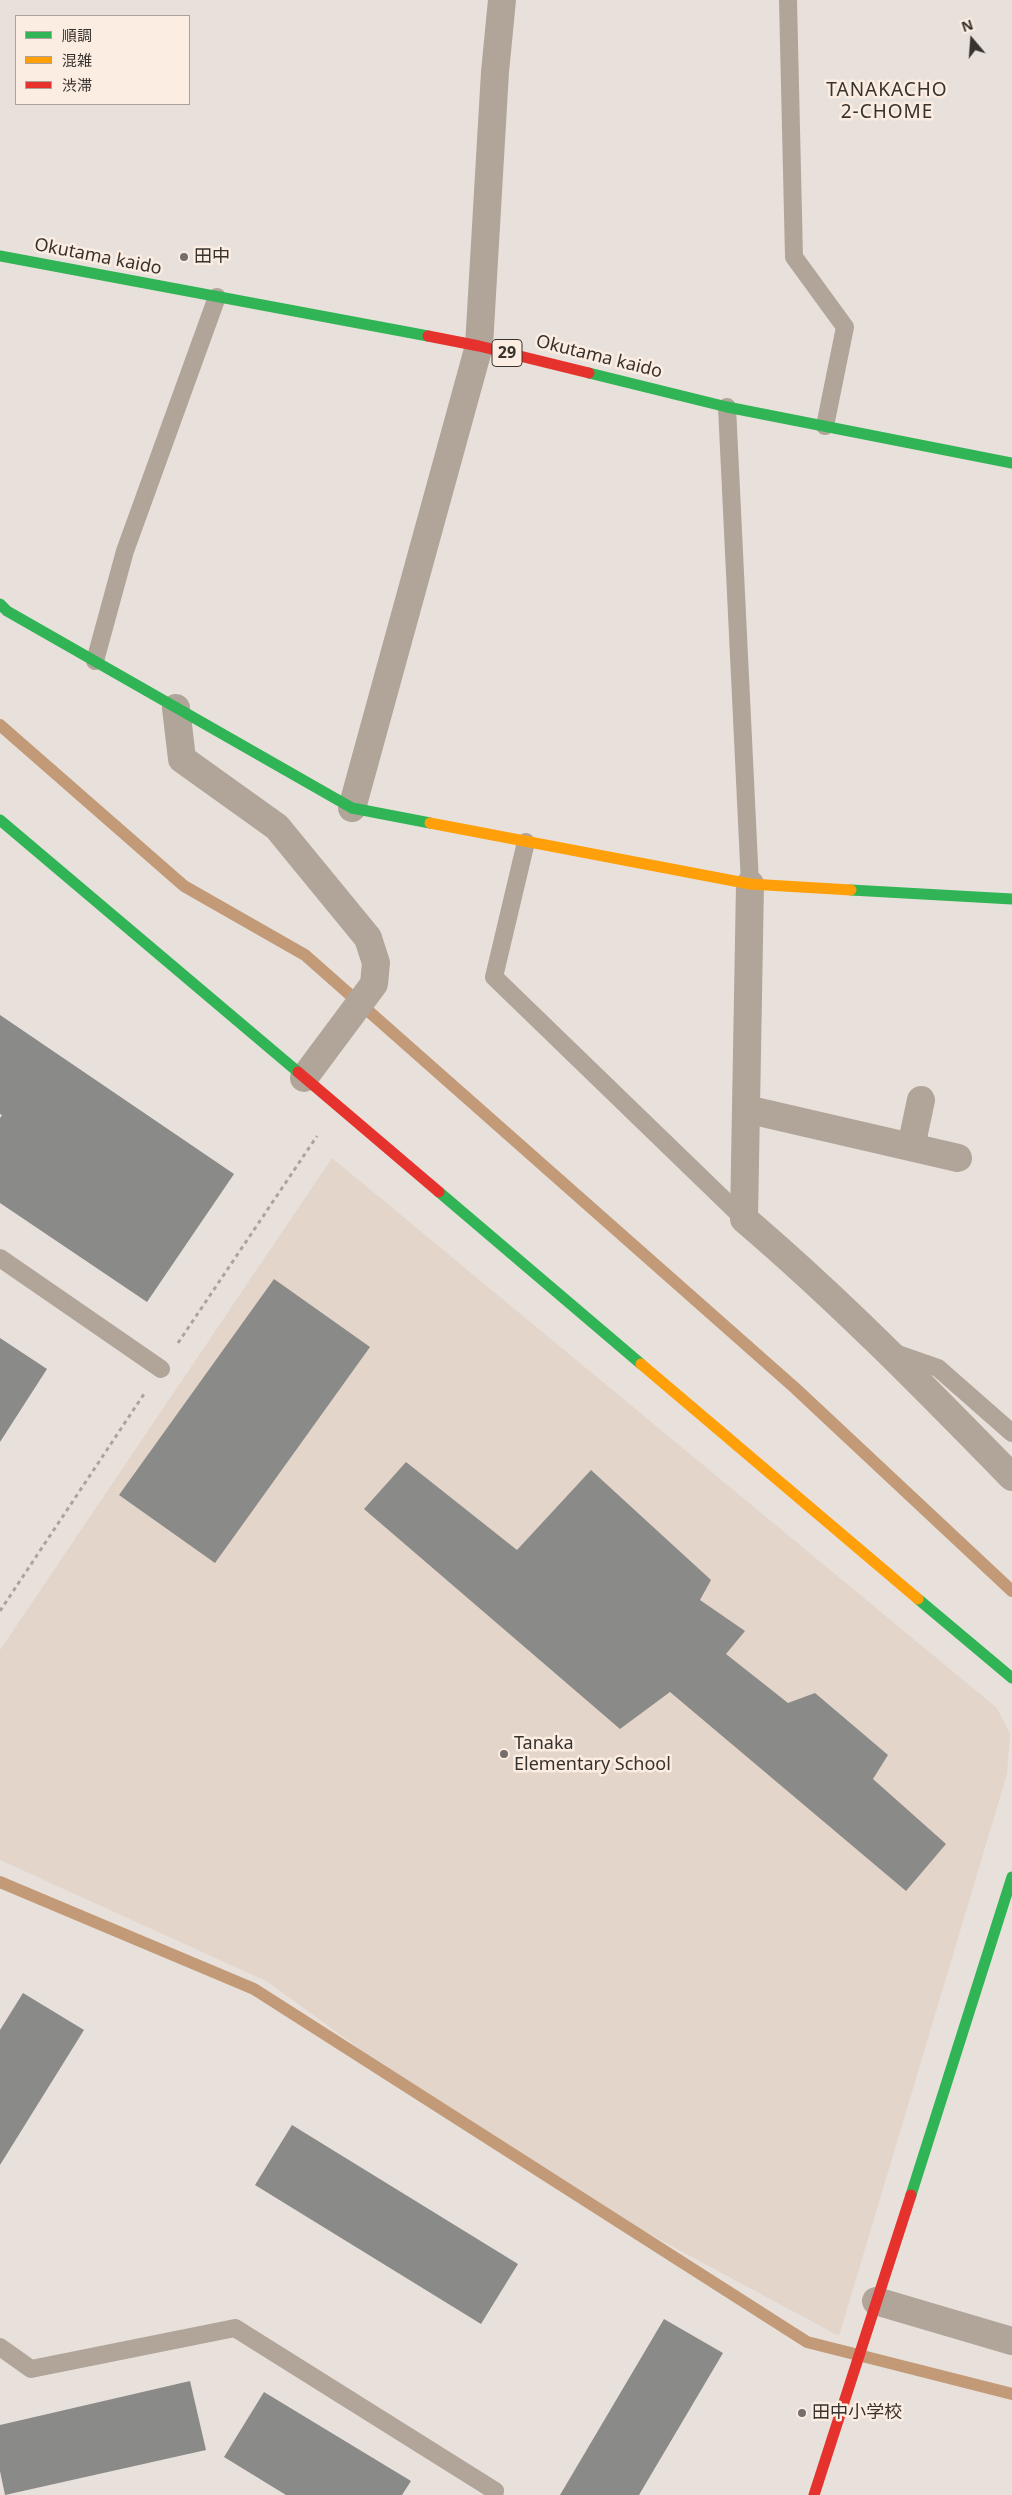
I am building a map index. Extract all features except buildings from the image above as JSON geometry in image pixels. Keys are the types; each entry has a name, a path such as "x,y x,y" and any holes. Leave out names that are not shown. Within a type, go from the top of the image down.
{"street":[{"path":"352,808 479,346 495,72 502,0"},
{"name":"Okutama kaido","path":"0,256 479,346 727,407 1012,463"},
{"path":"0,604 7,611 352,808 750,884 1012,899"},
{"path":"176,708 182,759 277,827 368,938 376,963 374,984 304,1078"},
{"path":"0,820 1012,1678"},
{"path":"750,884 744,1219 806,1273 889,1352 1012,1477"},
{"path":"911,1147 921,1100"},
{"path":"746,1109 958,1158"},
{"path":"814,2495 1012,1877"},
{"path":"876,2301 1012,2341"}],"lane":[{"path":"788,0 794,257 845,327 825,426"},
{"path":"95,662 125,551 217,297"},
{"path":"727,407 750,884"},
{"path":"526,842 494,977 744,1219"},
{"path":"0,1258 161,1369"},
{"path":"889,1352 938,1368 1012,1433"},
{"path":"0,2347 31,2369 235,2328 495,2491 494,2495"}],"shaded area":[{"name":"Tanaka Elementary School","path":"332,1158 997,1708 1010,1734 1007,1774 839,2336 513,2161 268,1982 0,1860 0,1650"}],"waterway":[{"path":"0,725 184,886 305,955 795,1388 1012,1591"},
{"path":"0,1882 254,1989 807,2342 1012,2394"}],"traffic: fast":[{"path":"0,256 428,336"},
{"path":"589,373 727,407 1012,463"},
{"path":"0,604 7,611 352,808 430,823"},
{"path":"0,820 298,1072"},
{"path":"851,890 1012,899"},
{"path":"439,1192 641,1364"},
{"path":"918,1599 1012,1678"},
{"path":"911,2195 1012,1877"}],"traffic: slow":[{"path":"430,823 750,884 851,890"},
{"path":"641,1364 918,1599"}],"traffic: jam":[{"path":"428,336 479,346 589,373"},
{"path":"298,1072 439,1192"},
{"path":"814,2495 911,2195"}],"place":[{"name":"田中","path":"184,257"},
{"name":"Tanaka Elementary School","path":"504,1754"},
{"name":"田中小学校","path":"802,2413"}],"district":[{"name":"TANAKACHO 2-CHOME","path":"887,102"}]}
